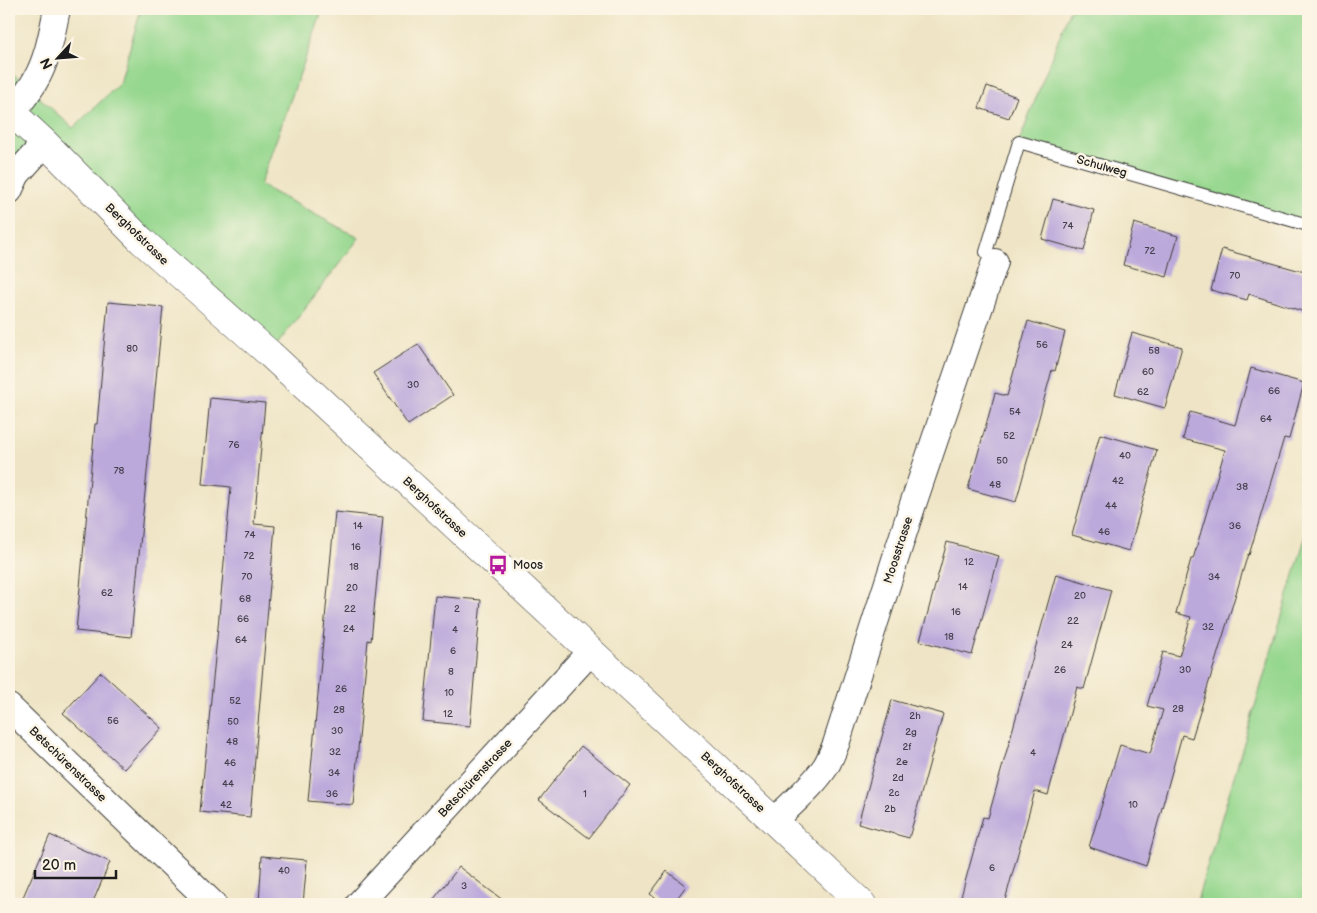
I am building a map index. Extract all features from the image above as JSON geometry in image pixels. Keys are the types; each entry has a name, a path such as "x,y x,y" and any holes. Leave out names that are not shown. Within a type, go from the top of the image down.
{"street":[{"path":"10,111 30,90 39,73 50,43 57,9"},
{"name":"Berghofstrasse","path":"10,111 140,240 270,354 862,904"},
{"path":"9,191 18,174 45,144"},
{"name":"Moosstrasse","path":"774,821 820,773 836,744 911,510 995,262"},
{"name":"Betschürenstrasse","path":"359,904 591,652"},
{"name":"Betschürenstrasse","path":"9,707 213,904"}],"lane":[{"name":"Schulweg","path":"995,262 986,252 1019,142 1308,225"}],"green space":[{"path":"141,9 323,9 260,185 359,238 270,354 45,144 9,191 9,70 73,128 120,83"},
{"path":"1070,9 1308,9 1308,225 1019,142"},
{"path":"1308,528 1308,904 1196,904"}],"building":[{"path":"987,86 1017,97 1009,118 979,108"},
{"path":"1053,199 1094,210 1084,251 1042,239"},
{"path":"1134,223 1178,236 1167,277 1123,265"},
{"path":"1222,249 1308,273 1308,313 1249,294 1247,300 1211,290"},
{"path":"108,302 163,307 131,637 76,631"},
{"path":"1028,321 1065,332 1055,371 1052,370 1016,502 968,489 995,393 1007,396"},
{"path":"1132,333 1182,347 1165,408 1115,394"},
{"path":"418,344 453,395 408,425 373,373"},
{"path":"1251,368 1304,383 1289,439 1284,438 1192,738 1182,735 1146,866 1089,847 1120,745 1150,754 1163,710 1147,706 1163,652 1179,656 1191,617 1176,613 1225,450 1183,439 1190,412 1235,425"},
{"path":"210,398 265,403 254,524 275,526 250,817 200,812 231,487 202,484"},
{"path":"1100,434 1157,450 1129,551 1072,535"},
{"path":"335,512 383,517 371,641 368,640 353,805 308,801"},
{"path":"947,542 999,556 972,655 920,641"},
{"path":"1056,574 1111,590 1084,689 1077,687 1048,795 1035,791 1004,904 959,904 983,817 988,818"},
{"path":"435,596 481,600 470,726 423,721"},
{"path":"101,672 162,728 124,769 63,713"},
{"path":"892,700 943,714 909,838 858,824"},
{"path":"581,746 630,785 589,838 539,800"},
{"path":"50,835 110,862 92,904 20,904"},
{"path":"262,856 307,860 303,904 259,903"},
{"path":"459,867 508,904 430,904"},
{"path":"667,871 686,886 673,904 663,904 650,894"}],"place":[{"name":"Moos","path":"498,565"}]}
